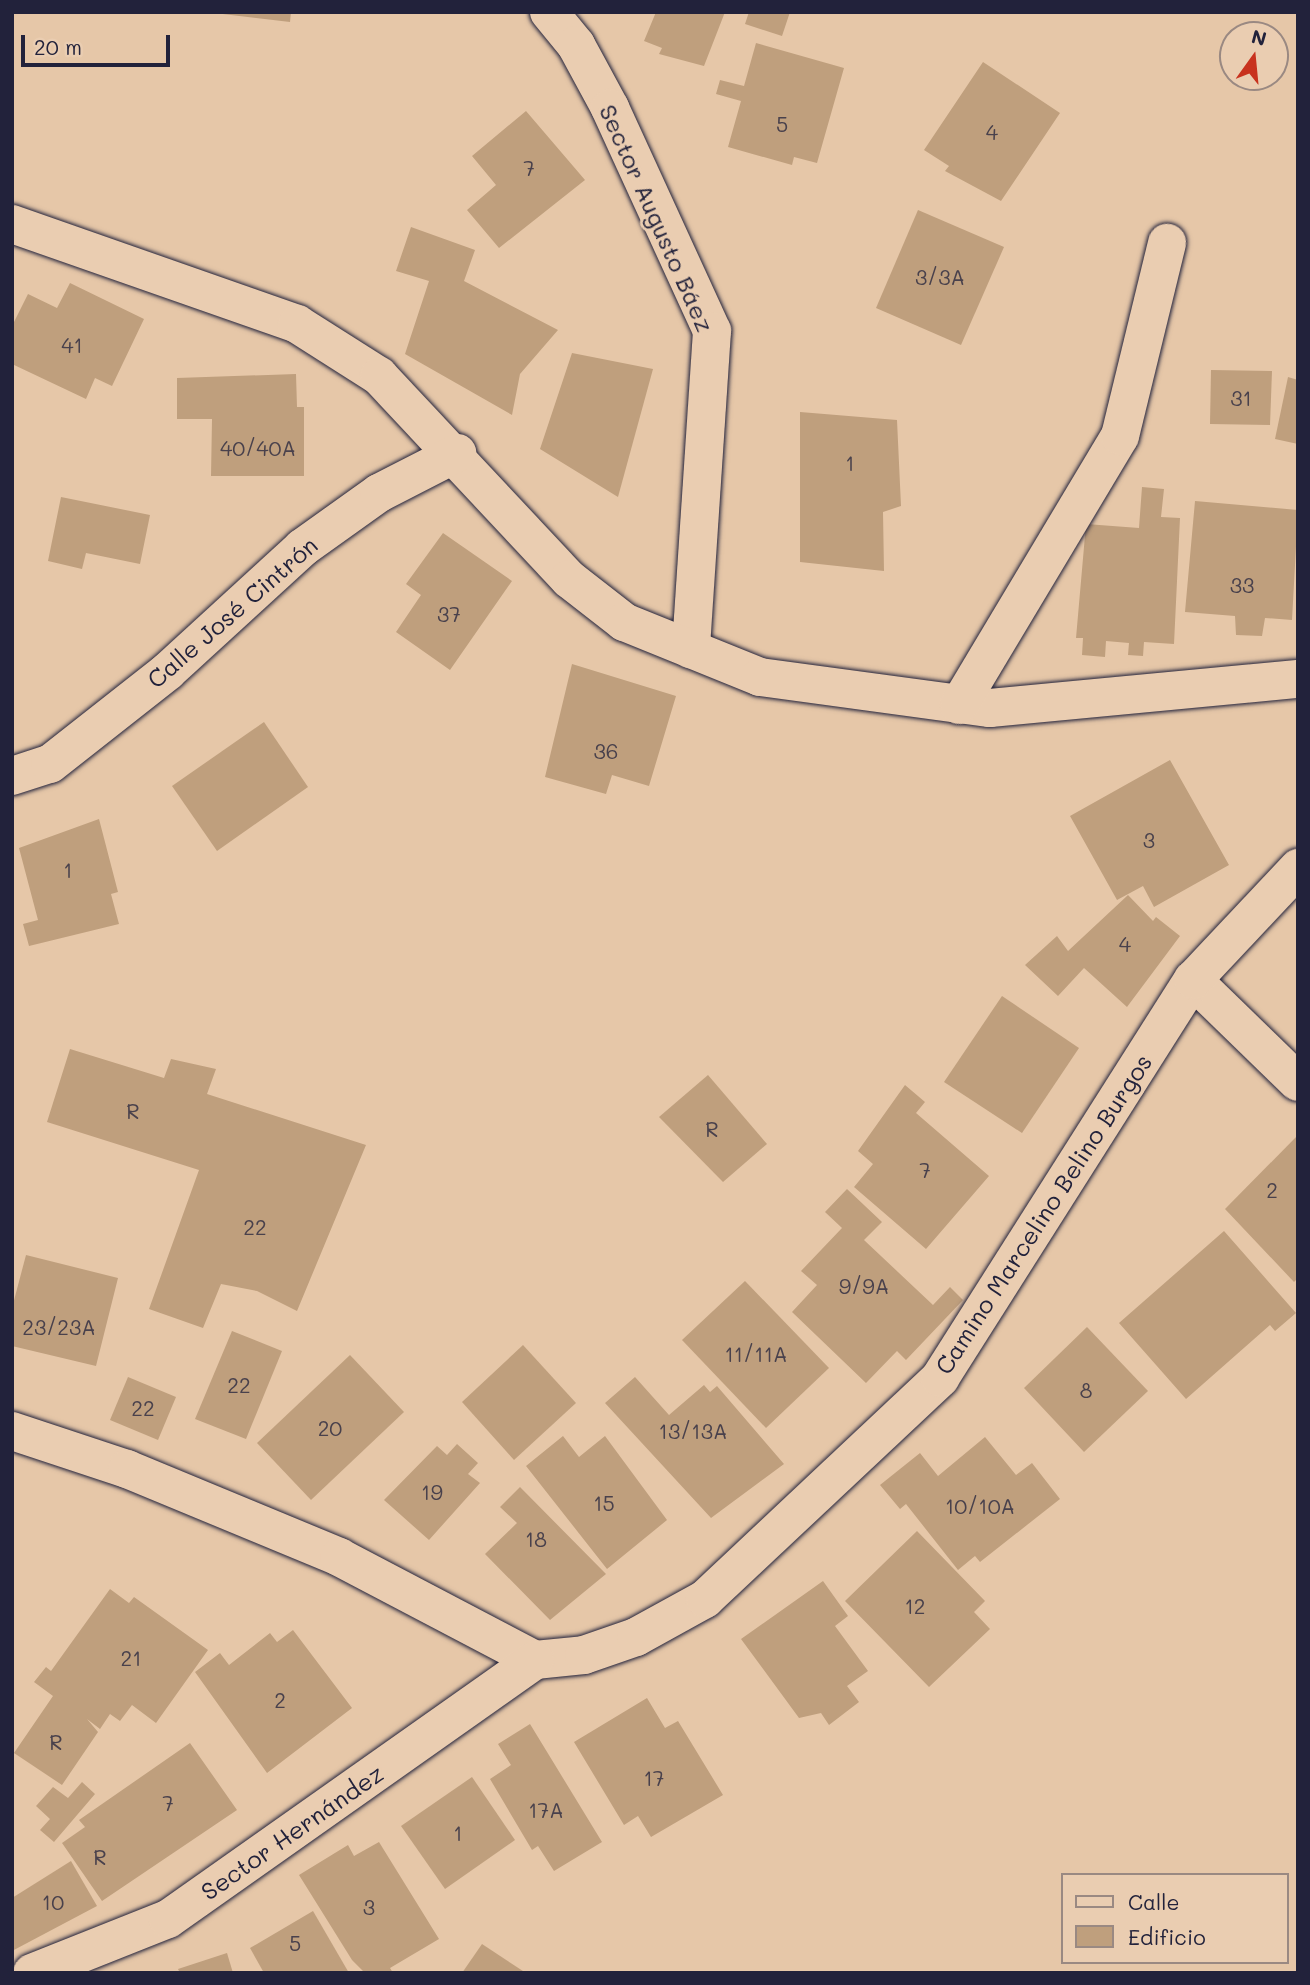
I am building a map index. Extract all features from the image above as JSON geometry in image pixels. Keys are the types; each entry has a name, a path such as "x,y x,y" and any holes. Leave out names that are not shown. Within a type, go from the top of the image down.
{"street":[{"name":"Sector Augusto Báez","path":"549,12 576,45 610,108 712,331 691,649"},
{"path":"12,224 297,324 379,376 457,453 569,579 625,622 760,677 990,708 1298,679"},
{"path":"959,705 1120,436 1167,243"},
{"name":"Calle José Cintrón","path":"12,776 50,764 168,671 302,548 379,493 457,453"},
{"name":"Camino Marcelino Belino Burgos","path":"535,1660 584,1655 636,1637 705,1599 940,1378 1193,980 1298,868"},
{"path":"1193,980 1298,1082"},
{"path":"12,1431 127,1469 339,1557 535,1660"},
{"name":"Sector Hernández","path":"32,1973 168,1919 535,1660"}],"building":[{"path":"206,12 291,12 290,22"},
{"path":"656,12 725,12 704,66 659,54 662,48 644,41"},
{"path":"749,12 790,12 782,36 745,24"},
{"path":"756,43 844,68 817,163 794,157 792,165 728,147 741,101 716,94 720,80 744,86"},
{"path":"983,62 1060,113 1001,201 945,171 949,166 924,150"},
{"path":"526,111 585,180 499,248 467,210 496,185 472,156"},
{"path":"918,210 1004,247 961,345 876,308"},
{"path":"411,227 475,250 464,281 558,330 520,374 512,415 405,354 429,281 396,271"},
{"path":"70,283 144,319 112,386 95,378 86,399 12,364 12,326 28,294 57,308"},
{"path":"572,353 653,369 618,497 540,449"},
{"path":"1211,370 1272,371 1270,425 1210,424"},
{"path":"296,374 297,407 304,407 304,476 211,476 212,419 177,419 177,378"},
{"path":"1288,377 1298,380 1298,444 1275,439"},
{"path":"800,412 897,420 901,506 883,512 884,571 800,562"},
{"path":"1142,487 1164,489 1161,517 1180,518 1174,644 1144,642 1143,656 1128,655 1129,643 1106,641 1105,657 1082,655 1083,638 1076,638 1086,524 1139,528"},
{"path":"61,497 150,515 140,564 86,553 82,569 48,561"},
{"path":"1195,501 1298,510 1292,620 1265,618 1262,636 1236,635 1235,616 1185,612"},
{"path":"443,533 512,581 450,670 396,632 421,595 406,584"},
{"path":"572,664 676,696 649,786 612,775 606,794 545,777"},
{"path":"264,722 308,787 217,851 172,786"},
{"path":"1170,760 1229,865 1154,907 1143,886 1117,900 1070,816"},
{"path":"99,819 118,892 111,894 119,924 29,946 23,924 38,920 19,848"},
{"path":"1128,895 1153,921 1156,917 1180,936 1127,1007 1084,968 1058,996 1025,965 1057,936 1068,951"},
{"path":"1002,996 1079,1048 1022,1133 944,1082"},
{"path":"70,1049 164,1078 171,1059 216,1069 207,1094 366,1145 297,1311 257,1291 221,1284 203,1328 149,1309 199,1170 47,1122"},
{"path":"708,1075 767,1144 723,1182 659,1117"},
{"path":"905,1085 925,1102 916,1113 989,1176 926,1249 854,1187 873,1164 858,1151"},
{"path":"1298,1135 1298,1278 1294,1282 1225,1209"},
{"path":"847,1189 882,1222 864,1240 933,1305 950,1287 963,1300 906,1360 897,1351 866,1383 792,1312 817,1285 801,1271 842,1228 825,1212"},
{"path":"1224,1231 1296,1313 1275,1331 1270,1325 1186,1399 1119,1323"},
{"path":"26,1255 118,1278 96,1366 12,1346 12,1308"},
{"path":"745,1281 829,1368 766,1428 682,1340"},
{"path":"1087,1327 1148,1391 1084,1452 1024,1388"},
{"path":"232,1331 282,1351 246,1439 195,1419"},
{"path":"523,1345 576,1403 514,1460 462,1402"},
{"path":"350,1355 404,1412 311,1500 257,1443"},
{"path":"128,1377 176,1397 158,1440 110,1420"},
{"path":"635,1377 669,1415 704,1385 710,1392 717,1386 784,1464 711,1518 605,1403"},
{"path":"563,1436 579,1457 605,1436 667,1520 607,1569 526,1466"},
{"path":"985,1437 1016,1475 1032,1463 1060,1499 980,1562 975,1556 958,1570 906,1504 900,1509 880,1485 920,1453 938,1476"},
{"path":"457,1444 478,1463 468,1474 480,1483 429,1540 384,1500 437,1446 447,1455"},
{"path":"520,1487 606,1574 550,1620 485,1554 517,1523 500,1507"},
{"path":"917,1531 985,1601 974,1612 990,1629 929,1687 845,1601"},
{"path":"823,1581 848,1616 835,1626 868,1671 847,1686 859,1702 829,1725 821,1713 799,1718 741,1639"},
{"path":"110,1589 129,1603 134,1597 208,1650 156,1723 132,1705 120,1721 110,1714 100,1729 87,1719 98,1732 62,1785 14,1753 53,1696 34,1682 46,1667 51,1671"},
{"path":"293,1630 352,1708 267,1773 195,1672 220,1653 229,1665 270,1633 277,1642"},
{"path":"647,1698 665,1728 678,1721 723,1795 651,1837 638,1816 624,1825 574,1742"},
{"path":"530,1724 602,1842 554,1871 538,1846 532,1850 490,1779 511,1765 498,1744"},
{"path":"190,1743 237,1810 102,1901 62,1843 85,1827 79,1820"},
{"path":"472,1777 515,1840 445,1889 401,1826"},
{"path":"82,1782 95,1794 54,1842 40,1830 50,1819 36,1806 53,1787 68,1798"},
{"path":"379,1842 439,1939 390,1968 393,1973 365,1973 352,1960 299,1875 348,1845 354,1856"},
{"path":"71,1861 97,1906 12,1951 12,1898"},
{"path":"313,1911 349,1973 264,1973 250,1948"},
{"path":"482,1944 526,1973 462,1973"},
{"path":"227,1953 233,1973 180,1973 178,1969"}]}
